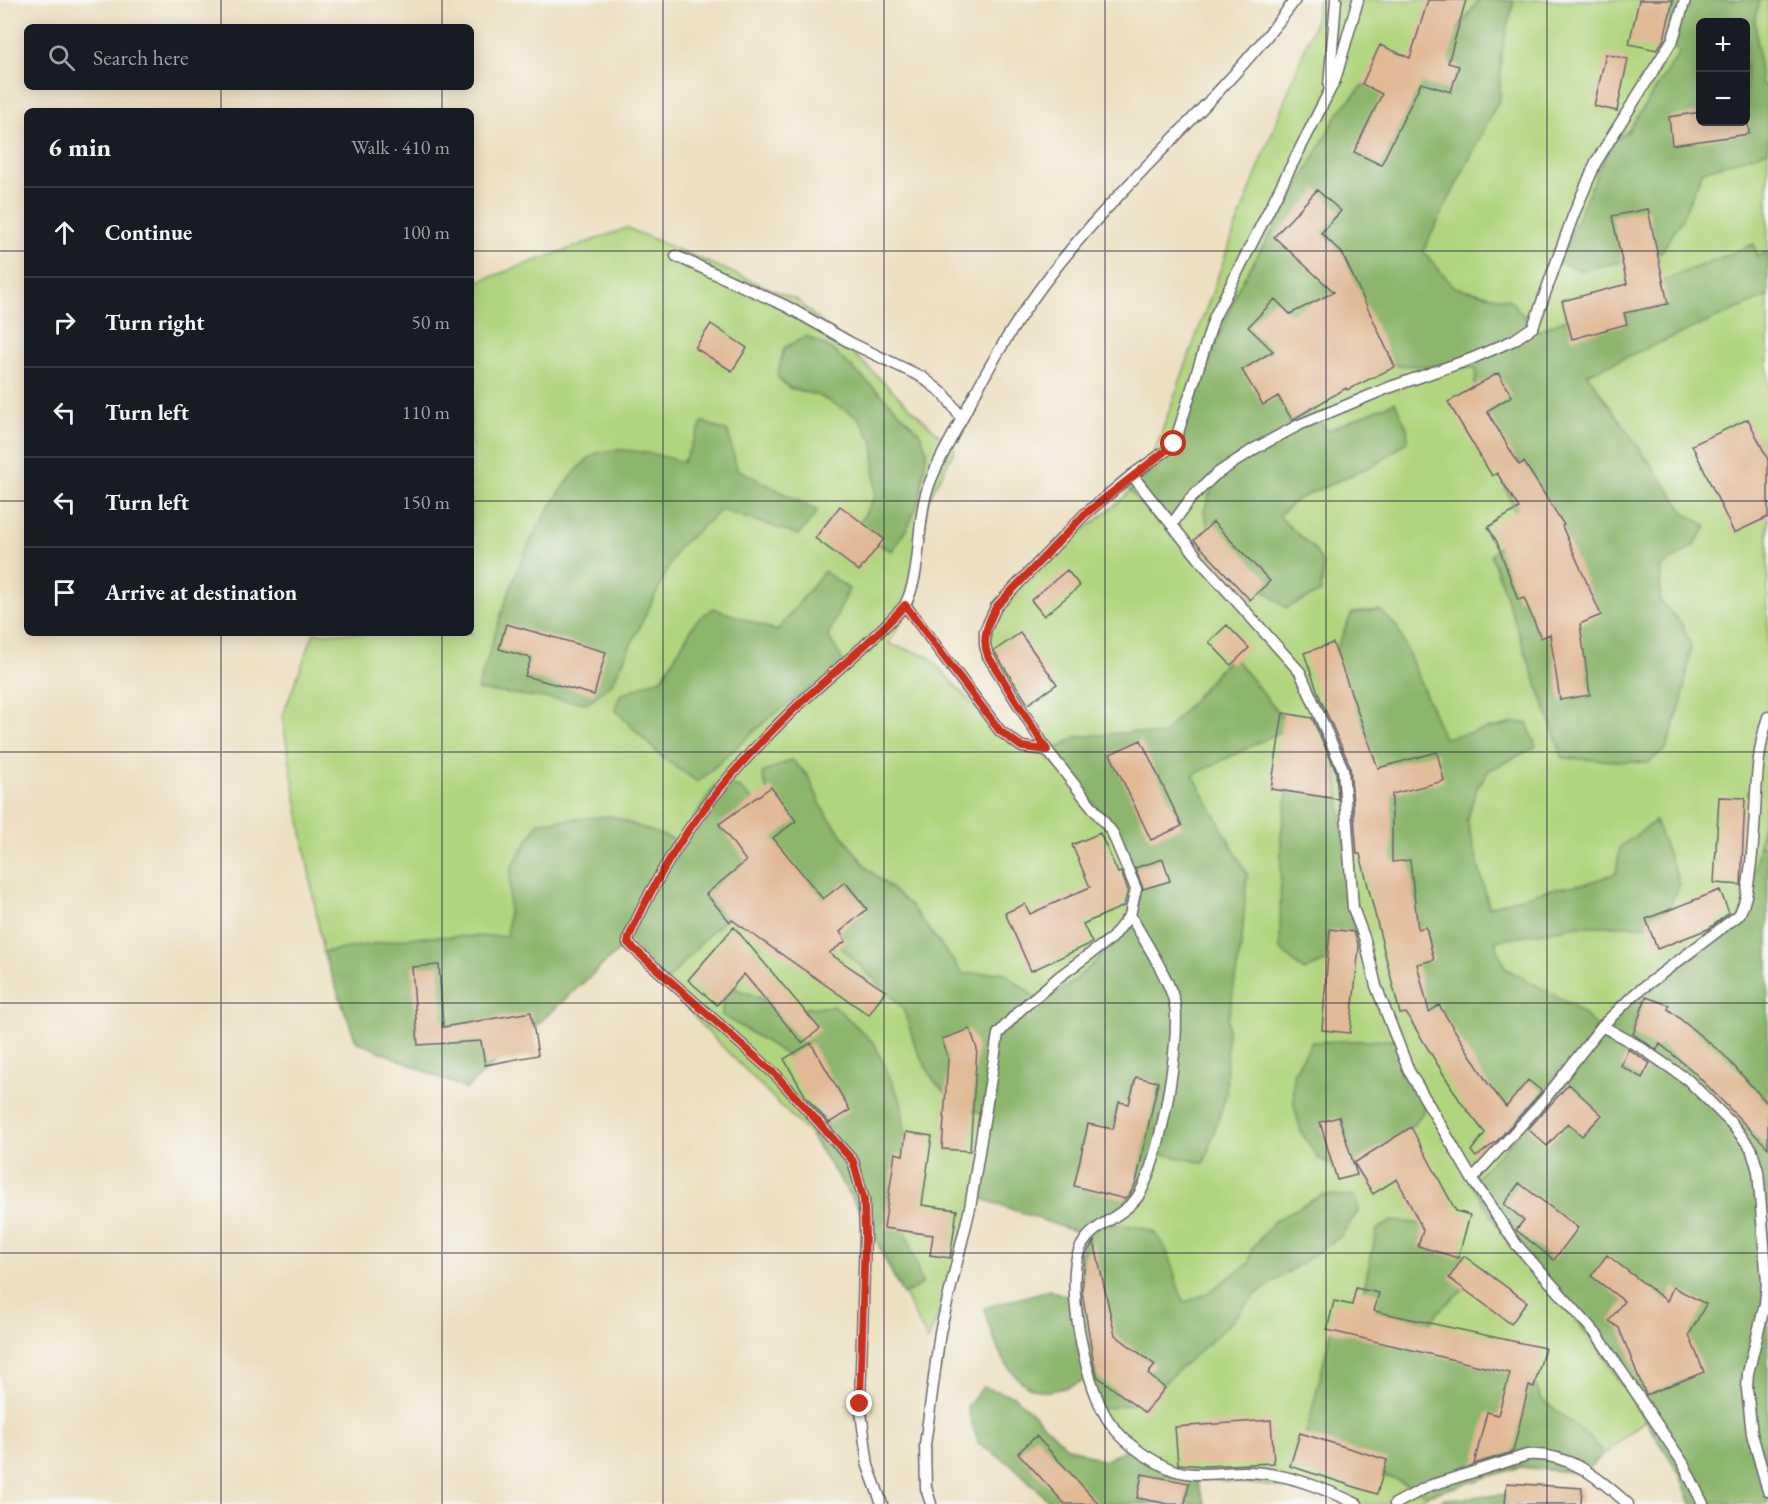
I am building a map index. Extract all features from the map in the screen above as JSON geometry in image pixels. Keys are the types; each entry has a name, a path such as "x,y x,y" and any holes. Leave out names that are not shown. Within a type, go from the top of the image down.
{"lane":[{"path":"882,1504 868,1466 860,1404 864,1200 853,1161 776,1075 632,947 628,940 660,874 719,786 788,714 905,605 913,581 921,512 930,482 962,419 1016,323 1054,270 1153,160 1243,67 1295,0"},
{"path":"1329,91 1336,0"},
{"path":"931,1504 926,1488 925,1445 940,1332 970,1208 998,1034 1019,1011 1060,976 1112,938 1130,915 1135,883 1112,832 1047,750 988,656 984,645 985,632 996,607 1085,514 1132,475 1170,448 1176,439 1214,318 1340,69 1358,0"},
{"path":"1173,523 1191,498 1215,475 1254,448 1299,424 1368,396 1471,359 1514,340 1533,327 1573,216 1596,162 1673,39 1685,0"},
{"path":"676,256 786,306 851,343 922,377 945,395 962,419"},
{"path":"1132,475 1173,523 1204,565 1300,672 1311,692 1345,777 1353,909 1365,940 1376,986 1409,1071 1473,1179 1516,1244 1598,1336 1683,1462 1703,1504"},
{"path":"905,605 1000,731 1022,747 1047,750"},
{"path":"1473,1179 1544,1100 1602,1026 1636,993 1739,915 1746,896 1754,848 1761,746 1768,717"},
{"path":"1130,915 1170,990 1176,1015 1170,1080 1148,1173 1134,1201 1111,1216 1083,1243 1074,1267 1077,1313 1090,1381 1097,1402 1110,1424 1129,1444 1166,1468 1179,1473 1249,1472 1278,1475 1357,1504"},
{"path":"1602,1026 1640,1047 1688,1080 1751,1148 1758,1171 1767,1282 1765,1304 1748,1373 1747,1389 1752,1434 1768,1491"},
{"path":"1395,1504 1429,1486 1527,1455 1543,1454 1591,1471 1629,1504"}],"green space":[{"path":"1319,0 1768,0 1768,793 1750,896 1738,923 1634,998 1510,1246 1592,1339 1645,1420 1582,1473 1520,1467 1428,1495 1412,1504 1345,1504 1334,1497 1262,1485 1196,1478 1125,1450 1097,1410 1086,1235 1131,918 1101,956 1073,982 1043,1003 1005,1044 970,1234 928,1341 863,1215 812,1137 703,1027 630,940 466,1089 356,1041 323,952 282,717 313,636 474,636 474,283 627,228 797,300 955,450 928,500 915,597 889,644 928,656 976,708 1023,747 1046,754 987,656 990,631 1002,608 1019,586 1130,491 1120,482 1154,453 1235,229 1314,25"},
{"path":"1479,0 1514,0 1501,54 1500,98 1423,251 1454,287 1510,300 1537,331 1754,244 1757,256 1768,252 1768,296 1587,374 1686,514 1707,526 1693,546 1661,568 1660,601 1682,624 1691,647 1682,701 1666,749 1648,763 1563,758 1491,555 1519,523 1474,404 1476,368 1389,365 1297,381 1326,431 1395,402 1407,428 1408,441 1378,463 1298,499 1279,515 1319,556 1323,570 1321,592 1286,608 1214,549 1204,511 1214,481 1159,524 1130,491 1164,457 1195,398 1238,288 1292,198 1338,113 1386,60 1432,73 1447,44"},
{"path":"1655,0 1760,0 1755,19 1761,83 1768,89 1768,151 1703,171 1681,221 1662,251 1634,260 1581,270 1558,262 1610,144 1628,131 1680,52 1653,35"},
{"path":"806,336 830,348 882,395 919,432 927,451 919,501 909,525 892,551 854,532 875,497 874,443 858,417 819,396 789,388 777,377 784,348"},
{"path":"703,422 728,432 737,469 818,511 799,535 721,510 678,548 613,682 588,703 477,690 509,592 527,549 554,500 577,470 598,453 618,450 641,452 683,462"},
{"path":"824,571 849,589 828,636 845,664 769,718 698,782 664,759 615,710 620,695 663,677 696,621 713,608 777,631"},
{"path":"1380,610 1397,627 1444,738 1514,723 1527,723 1536,747 1488,771 1477,788 1467,820 1489,907 1547,890 1588,883 1616,873 1620,847 1655,821 1680,884 1660,926 1578,926 1495,941 1505,968 1574,1006 1602,1031 1634,998 1738,923 1750,896 1759,845 1768,848 1768,1504 1691,1504 1679,1472 1592,1339 1510,1246 1471,1183 1519,1133 1497,1128 1437,1046 1328,668 1352,613"},
{"path":"1232,655 1290,727 1193,775 1247,874 1242,940 1228,1021 1226,1095 1204,1163 1158,1153 1142,1199 1113,1224 1146,1229 1161,1240 1184,1303 1206,1294 1249,1263 1251,1250 1274,1221 1322,1195 1356,1196 1358,1211 1341,1236 1255,1295 1229,1324 1143,1402 1097,1410 1087,1380 1059,1389 1042,1391 1030,1387 1011,1370 996,1345 984,1308 1049,1290 1073,1298 1085,1235 977,1197 991,1116 959,1106 934,1081 916,1048 903,1008 832,938 737,909 711,932 666,982 630,940 466,1089 356,1041 323,952 416,937 507,936 511,868 539,822 611,816 680,842 715,785 739,787 776,821 762,773 792,760 808,776 824,811 867,868 910,905 963,974 1003,972 1043,1003 1073,982 1101,956 1131,917 1138,883 1111,823 1047,754 1076,737 1133,732 1162,736"},
{"path":"1336,767 1356,948 1304,971 1280,949 1281,835 1290,777"},
{"path":"1768,803 1768,848 1760,846"},
{"path":"723,984 790,1009 835,1006 874,1043 901,1102 911,1179 903,1222 922,1284 903,1295 863,1215 812,1137 826,1108 803,1065 722,1015"},
{"path":"1398,1040 1426,1109 1388,1155 1344,1172 1318,1158 1301,1132 1294,1105 1293,1074 1312,1042"},
{"path":"1392,1221 1417,1223 1464,1256 1469,1284 1440,1310 1423,1333 1528,1370 1542,1399 1586,1434 1604,1454 1582,1473 1520,1467 1428,1495 1396,1480 1303,1448 1333,1323 1359,1310 1377,1230"},
{"path":"983,1387 1014,1396 1066,1446 1104,1461 1125,1450 1196,1478 1205,1504 1052,1504 1013,1466 978,1443 967,1407"},
{"path":"1529,1493 1559,1504 1436,1504 1444,1499"}],"building":[{"path":"1428,0 1466,0 1448,63 1459,66 1451,92 1421,83 1381,165 1354,152 1382,94 1362,84 1380,45 1410,58"},
{"path":"1639,0 1673,0 1664,39 1657,50 1629,44"},
{"path":"1606,54 1628,59 1617,111 1594,106"},
{"path":"1696,113 1696,126 1748,126 1749,134 1672,145 1669,117"},
{"path":"1317,190 1341,211 1321,233 1342,253 1395,367 1347,390 1346,388 1292,420 1278,396 1263,405 1242,370 1273,351 1248,327 1275,299 1290,314 1334,292 1274,237"},
{"path":"1648,209 1668,304 1624,313 1627,324 1572,339 1562,301 1627,284 1612,216"},
{"path":"711,324 747,348 732,371 695,348"},
{"path":"1498,373 1512,396 1487,411 1519,465 1524,462 1564,525 1562,526 1601,615 1580,624 1590,695 1560,700 1550,634 1541,638 1524,598 1518,600 1497,542 1488,527 1519,508 1497,473 1492,476 1448,402"},
{"path":"1748,419 1768,460 1768,517 1734,533 1692,445"},
{"path":"840,506 884,539 859,571 815,538"},
{"path":"1213,522 1270,581 1250,600 1194,540"},
{"path":"1067,570 1080,586 1044,616 1031,600"},
{"path":"506,624 606,652 594,695 525,676 531,658 499,649"},
{"path":"1227,625 1249,648 1231,665 1209,642"},
{"path":"1020,633 1057,684 1028,704 994,651"},
{"path":"1333,643 1378,768 1437,752 1444,781 1392,794 1392,862 1410,860 1418,929 1426,927 1434,960 1417,964 1429,1012 1439,1005 1487,1082 1506,1107 1528,1080 1542,1091 1497,1141 1476,1157 1471,1151 1485,1133 1460,1101 1406,1013 1400,1014 1360,854 1357,854 1350,766 1320,698 1304,653"},
{"path":"1283,713 1312,718 1336,771 1338,799 1271,789"},
{"path":"1141,740 1182,826 1151,840 1110,754"},
{"path":"771,787 796,821 773,838 823,899 845,882 867,909 840,932 846,941 829,953 885,991 869,1015 732,920 730,922 706,894 746,861 719,824"},
{"path":"1719,797 1745,798 1741,885 1714,883"},
{"path":"1100,833 1128,890 1124,906 1083,924 1092,943 1031,971 1005,913 1025,904 1030,914 1090,887 1072,845"},
{"path":"1163,859 1170,881 1143,889 1135,868"},
{"path":"1720,890 1729,913 1708,929 1657,949 1646,919"},
{"path":"734,927 820,1029 802,1043 744,974 717,1005 688,980"},
{"path":"1330,929 1354,932 1359,947 1350,1033 1322,1030"},
{"path":"439,965 443,1027 531,1012 538,1055 485,1065 481,1041 418,1045 412,967"},
{"path":"1646,997 1669,1005 1668,1009 1723,1054 1768,1104 1768,1148 1694,1072 1660,1044 1657,1050 1633,1034"},
{"path":"970,1029 977,1049 970,1151 942,1149 948,1058 942,1039"},
{"path":"811,1043 850,1110 829,1123 806,1097 784,1059"},
{"path":"1628,1049 1650,1063 1642,1078 1621,1066"},
{"path":"1136,1077 1158,1082 1136,1183 1130,1194 1125,1199 1074,1186 1088,1124 1113,1129 1119,1102 1129,1104"},
{"path":"1569,1084 1602,1115 1582,1136 1568,1123 1547,1146 1528,1129"},
{"path":"1339,1117 1357,1175 1337,1180 1320,1122"},
{"path":"1411,1127 1456,1211 1470,1215 1458,1258 1418,1246 1423,1230 1397,1179 1373,1194 1354,1163"},
{"path":"906,1132 932,1136 922,1205 957,1210 950,1258 930,1255 933,1235 884,1228 895,1153 903,1155"},
{"path":"1519,1183 1578,1228 1554,1260 1516,1230 1524,1220 1504,1204"},
{"path":"1094,1241 1115,1335 1155,1365 1148,1374 1165,1388 1145,1413 1098,1377 1094,1365 1082,1291 1085,1256"},
{"path":"1607,1255 1667,1301 1673,1287 1706,1304 1689,1335 1704,1372 1646,1395 1619,1328 1609,1321 1624,1301 1591,1276"},
{"path":"1464,1256 1527,1302 1511,1324 1449,1278"},
{"path":"1356,1288 1379,1293 1374,1311 1545,1348 1534,1387 1529,1385 1513,1452 1474,1464 1487,1412 1498,1415 1510,1373 1327,1330 1334,1301 1352,1305"},
{"path":"1271,1420 1274,1463 1205,1466 1178,1464 1175,1427"},
{"path":"1300,1433 1387,1460 1377,1494 1290,1466"},
{"path":"1036,1436 1099,1504 1065,1504 1018,1453"},
{"path":"1142,1474 1189,1483 1185,1504 1168,1504 1137,1498"},
{"path":"1507,1483 1582,1488 1581,1504 1505,1504"}],"route":[{"path":"860,1404 864,1200 860,1177 853,1161 776,1075 632,947 628,943 629,937 645,902 681,838 719,786 788,714 905,605 1000,731 1016,745 1028,749 1047,750 988,656 984,645 989,621 996,607 1085,514 1174,444"}]}
